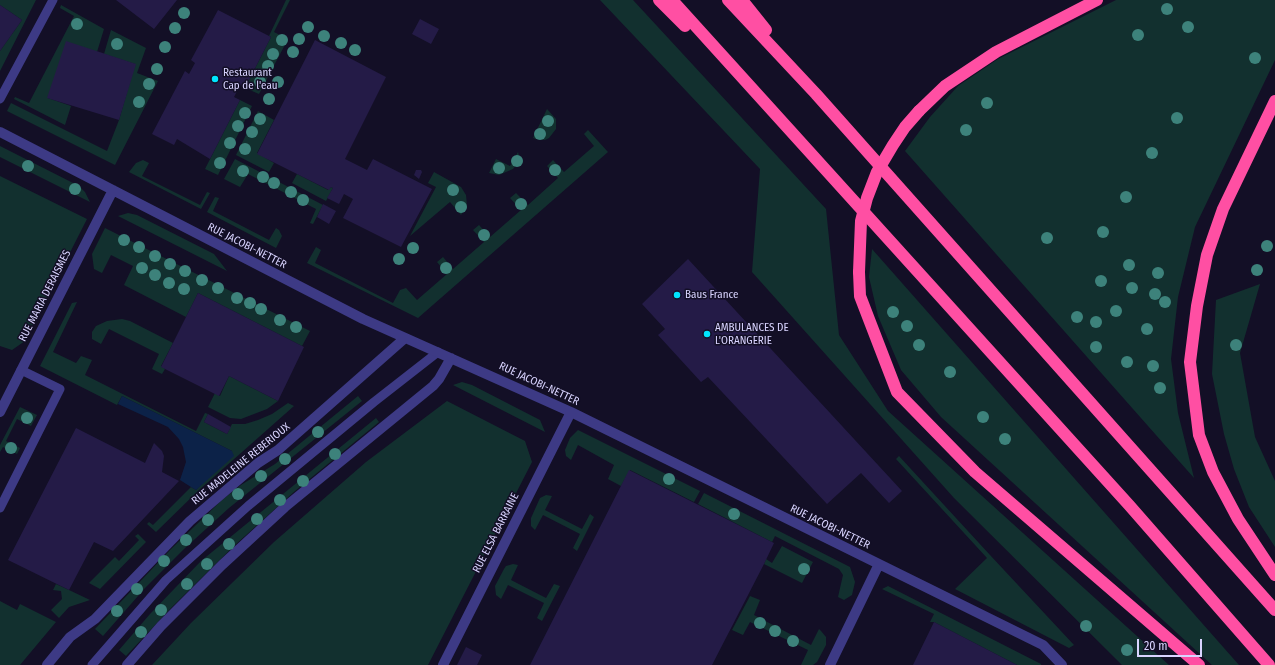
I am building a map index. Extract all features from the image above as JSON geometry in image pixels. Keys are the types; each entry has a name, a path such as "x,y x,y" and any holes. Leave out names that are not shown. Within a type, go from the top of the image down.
{"highway":[{"path":"659,0 811,152"},
{"path":"672,0 1129,505 1269,665"},
{"path":"728,0 816,94 1275,610"},
{"path":"742,0 816,94"},
{"path":"1097,0 996,52 946,86 919,111 905,127 877,172 867,198 861,221 859,272 860,296 896,392 975,472 1199,665"},
{"path":"1275,101 1222,209 1207,255 1197,306 1190,362 1199,435 1212,472 1238,519 1275,575"}],"street":[{"name":"RUE JACOBI-NETTER","path":"0,132 349,312 571,412 1043,645 1062,665"},
{"name":"RUE MARIA DERAISMES","path":"0,412 113,190"},
{"name":"RUE MADELEINE REBERIOUX","path":"47,665 70,637 95,619 190,521 258,463 278,450 405,338"},
{"path":"127,665 160,626 222,565 285,507 433,386 439,379 451,358"},
{"name":"RUE ELSA BARRAINE","path":"443,665 571,412"},
{"path":"830,665 879,564"}],"lane":[{"path":"0,100 53,0"},
{"path":"92,665 166,580 248,506 374,402 438,352"},
{"path":"0,508 60,389 21,370"}],"green space":[{"path":"0,0 36,0 0,71 0,51 22,20 0,5"},
{"path":"286,0 290,0 274,32 288,39 259,94 245,88 271,37 269,36"},
{"path":"600,0 633,0 826,209 839,335 888,411 1169,665 1122,665 954,498 752,272 760,169"},
{"path":"1116,0 1275,0 1275,60 1195,227 1178,297 1171,359 1178,413 1194,478 905,151 930,117 958,86 998,59"},
{"path":"61,5 104,29 97,52 48,98 71,106 65,125 14,99 15,97 29,103 74,16 60,8"},
{"path":"111,30 146,48 137,73 158,81 115,165 7,111 11,103 107,151 119,120 135,64 104,54"},
{"path":"240,100 252,106 218,175 205,169"},
{"path":"547,109 556,119 556,129 549,138 545,140 533,138"},
{"path":"258,111 274,120 257,153 274,163 269,172 236,155"},
{"path":"588,130 608,152 418,318 307,263 316,247 321,250 315,263 393,303 400,290 406,288 417,300 447,274 437,262 443,257 453,269 484,242 473,230 479,225 490,237 521,210 510,198 516,193 528,205 558,178 547,166 553,160 564,172 594,146 584,134"},
{"path":"0,146 79,186 85,192 90,202 0,157"},
{"path":"518,152 520,160 513,169 499,175 489,173 496,159 510,166"},
{"path":"235,159 323,205 313,224 310,223 316,209 248,174 240,187 224,179"},
{"path":"143,160 149,163 142,176 200,205 207,192 210,193 201,209 129,172 136,163"},
{"path":"434,172 461,187 466,195 467,205 461,215 450,202 410,236 436,187 428,183"},
{"path":"297,174 328,190 331,187 333,188 326,201 292,183"},
{"path":"0,176 87,219 25,341 12,350 0,346"},
{"path":"215,197 219,198 213,211 269,240 276,228 279,230 282,236 276,248 207,212"},
{"path":"128,213 137,215 214,254 227,271 118,216"},
{"path":"105,228 310,331 302,346 198,293 186,317 124,285 133,266 111,255 102,273 94,269 92,254"},
{"path":"872,249 1239,665 1212,665 941,417 901,370 878,316 869,277"},
{"path":"1260,284 1240,353 1255,437 1275,481 1275,547 1249,507 1234,469 1224,434 1212,374 1216,300"},
{"path":"77,302 53,352 76,363 81,356 92,360 85,375 196,431 205,413 208,414 204,422 227,434 232,424 245,424 258,420 272,414 288,403 294,406 198,491 156,532 147,524 149,522 153,525 191,487 196,490 232,451 122,396 117,405 40,366 72,303"},
{"path":"122,319 130,321 173,343 161,366 165,369 162,374 152,369 159,354 109,329 101,344 92,339 92,332 96,326 107,321"},
{"path":"229,376 278,401 267,409 241,419 230,418 208,407 215,393 220,396"},
{"path":"462,382 472,385 540,420 545,432 453,385"},
{"path":"358,396 362,401 229,508 184,549 145,588 103,636 95,629 171,549 222,500 241,485 275,464"},
{"path":"447,401 525,441 532,462 428,665 152,665 191,623 274,542 366,462"},
{"path":"20,407 37,415 31,426 17,419 6,441 20,448 17,454 3,447 0,452 0,445"},
{"path":"376,418 379,422 295,491 235,545 172,607 126,656 119,650 150,614 201,561"},
{"path":"578,430 700,491 694,502 630,470 621,486 608,479 614,465 578,445 571,460 566,456 565,450 570,438"},
{"path":"899,456 1074,645 1069,648 955,589 987,558 896,459"},
{"path":"704,493 850,567 855,582 852,595 844,600 838,597 843,575 839,569 775,536 772,542 698,504"},
{"path":"546,495 552,496 545,510 582,529 590,514 594,517 577,551 573,548 580,534 543,515 535,530 531,526 531,518 540,498"},
{"path":"138,534 146,542 100,589 89,583 115,557 119,561 139,540 135,536"},
{"path":"782,546 813,562 802,583 764,564 766,559 772,563"},
{"path":"513,564 518,565 511,580 546,598 554,584 560,586 542,621 537,618 544,603 508,585 501,599 496,595 495,586 504,569 506,566"},
{"path":"56,584 90,600 69,607 59,618 51,610 62,599 61,591 53,590"},
{"path":"888,586 1041,665 1017,665 934,622 930,622 934,614 882,589"},
{"path":"750,596 760,600 754,615 811,645 819,629 826,637 826,645 817,662 813,665 801,665 808,650 750,622 743,635 732,630"},
{"path":"0,601 17,610 20,604 56,622 20,665 0,665"}],"water":[{"path":"122,396 232,451 234,456 196,490 180,480 186,462 183,447 179,439 168,427 118,404"}],"building":[{"path":"116,0 177,0 154,29"},
{"path":"0,5 22,20 0,51"},
{"path":"218,10 271,37 245,88 240,85 234,97 240,100 210,159 177,139 174,145 152,134 185,71 189,74 195,63 191,60"},
{"path":"420,19 439,29 431,44 412,34"},
{"path":"315,40 386,77 345,159 367,170 373,159 432,189 401,247 343,218 353,199 344,194 339,204 327,198 333,188 331,187 329,190 257,154"},
{"path":"66,41 136,64 119,120 47,98"},
{"path":"416,170 421,170 422,172 419,179 414,175"},
{"path":"323,204 336,211 329,224 317,217"},
{"path":"688,259 902,491 889,503 861,473 827,504 708,377 701,382 658,335 665,329 642,304"},
{"path":"198,293 304,347 278,401 229,376 219,396 161,367"},
{"path":"208,414 231,427 227,434 204,422"},
{"path":"76,428 145,463 154,443 162,451 164,456 162,472 179,481 113,551 94,542 69,590 8,560"},
{"path":"629,470 774,543 764,564 712,665 530,665"},
{"path":"934,622 1017,665 913,665"},
{"path":"466,647 482,655 477,665 457,665"}],"place":[{"name":"Restaurant Cap de l'eau","path":"215,79"},
{"name":"Baus France","path":"677,295"},
{"name":"AMBULANCES DE L'ORANGERIE","path":"707,334"}]}
